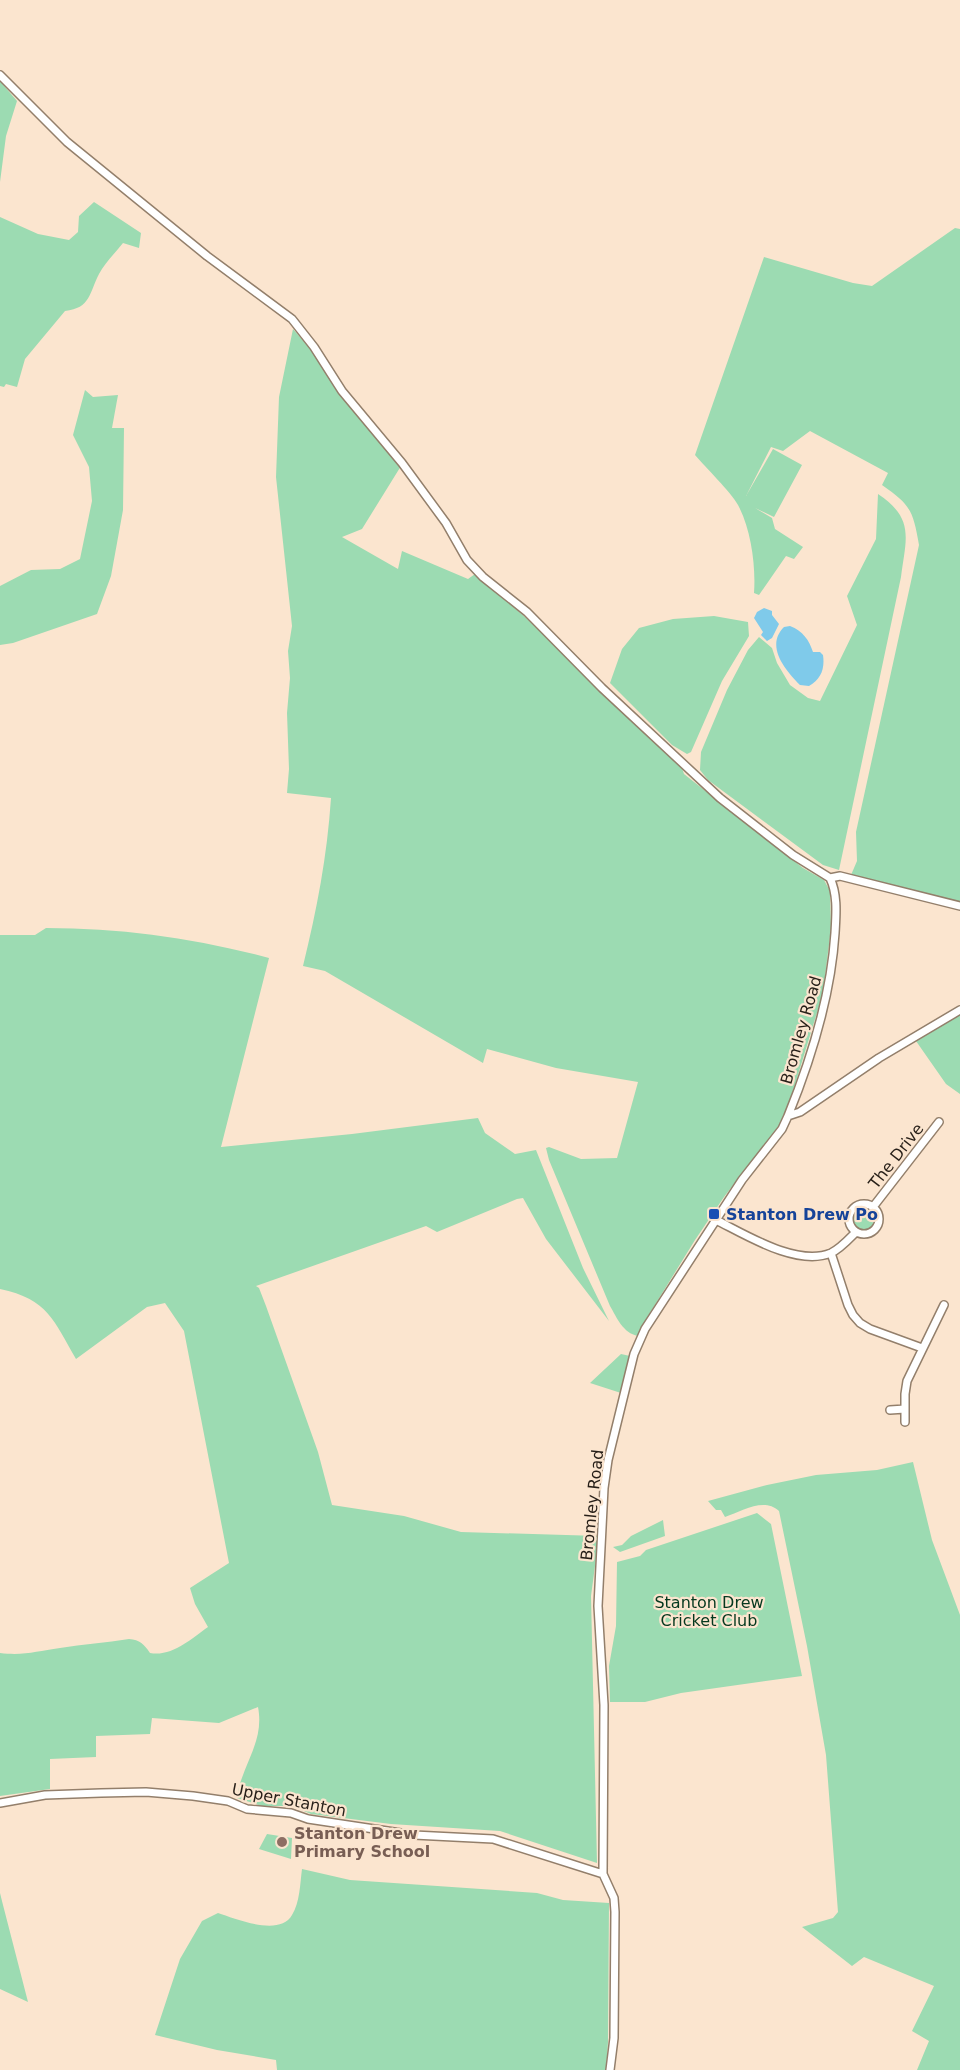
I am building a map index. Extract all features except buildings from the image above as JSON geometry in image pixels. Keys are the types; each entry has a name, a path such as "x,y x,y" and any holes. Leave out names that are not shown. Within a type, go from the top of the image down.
{"street":[{"path":"0,75 67,142 207,256 292,319 315,347 342,391 402,463 446,523 467,560 527,612 602,688 720,798 793,855 830,878 840,876 960,906"},
{"name":"Bromley Road","path":"603,1874 604,1709 598,1606 604,1488 608,1460 637,1345 645,1329 742,1180 782,1129 788,1116 821,1020 829,989 836,918 834,886 830,878"},
{"name":"Bromley Road","path":"788,1116 800,1112 879,1058 960,1010"},
{"name":"The Drive","path":"873,1207 939,1122"},
{"name":"The Drive","path":"863,1204 873,1207 879,1217 876,1229 865,1234 856,1232 849,1223 853,1209 863,1204"},
{"path":"716,1220 780,1251 806,1255 831,1253 848,1305 860,1323 870,1329 922,1348"},
{"name":"The Drive","path":"831,1253 856,1232"},
{"path":"905,1422 907,1380 944,1305"},
{"path":"890,1410 905,1409"},
{"name":"Upper Stanton","path":"0,1803 45,1795 101,1792 146,1792 193,1796 228,1801 247,1809 291,1814 308,1819 414,1836 493,1839 603,1874"},
{"path":"603,1874 614,1898 615,1912 614,2038 610,2070"}],"green space":[{"path":"0,81 17,101 6,136 0,182"},
{"path":"94,202 141,233 139,248 123,243 101,270 85,303 80,307 65,311 25,359 17,387 6,384 4,387 0,386 0,217 38,234 69,240 78,232 79,216"},
{"path":"955,228 960,229 960,902 851,875 857,861 856,832 919,545 915,524 909,510 899,498 882,485 888,473 810,431 783,451 771,447 746,496 773,449 802,465 774,517 755,508 772,518 775,529 803,547 794,559 786,556 759,595 754,593 752,548 743,515 729,493 695,455 764,257 853,283 872,286"},
{"path":"293,329 314,353 342,397 401,466 362,529 342,537 398,569 402,551 468,579 475,574 525,617 682,768 684,774 803,868 824,880 830,891 831,928 823,993 790,1101 780,1124 724,1197 695,1240 638,1336 624,1328 610,1306 546,1148 549,1147 581,1159 617,1158 638,1082 556,1068 487,1049 483,1063 325,971 303,966 321,883 331,798 287,793 289,769 287,713 290,678 288,651 292,626 276,477 279,397"},
{"path":"85,390 93,397 118,395 112,428 124,428 123,510 111,576 97,614 13,643 0,645 0,586 31,570 60,569 80,559 92,501 89,467 73,435"},
{"path":"878,494 890,503 903,521 905,551 839,870 823,865 708,780 700,770 701,752 727,690 748,650 759,637 772,648 777,663 790,685 808,698 820,701 857,625 847,596 876,539"},
{"path":"714,616 748,622 749,636 722,681 691,752 687,754 672,745 610,683 622,649 639,628 673,619"},
{"path":"46,928 131,932 213,945 269,958 221,1147 478,1118 485,1133 515,1154 536,1150 583,1268 609,1321 546,1239 523,1198 437,1232 426,1226 256,1286 266,1306 318,1452 332,1505 404,1516 461,1532 599,1536 591,1596 597,1863 500,1831 391,1824 311,1814 292,1806 262,1806 237,1798 258,1732 258,1707 219,1723 152,1718 150,1734 96,1736 96,1757 50,1759 50,1789 0,1796 0,1653 23,1654 129,1639 141,1643 150,1653 158,1654 174,1650 208,1627 195,1604 190,1588 229,1563 184,1331 165,1303 147,1307 76,1359 48,1314 29,1299 0,1289 0,935 35,935"},
{"path":"960,1014 960,1094 946,1084 916,1041"},
{"path":"864,1208 872,1211 875,1219 872,1227 864,1230 856,1227 853,1219 856,1211"},
{"path":"621,1354 630,1356 621,1393 590,1383"},
{"path":"913,1462 932,1540 960,1615 960,2070 917,2070 929,2041 912,2031 934,1986 864,1957 852,1966 802,1927 833,1918 838,1912 826,1755 807,1646 779,1511 767,1505 760,1505 725,1517 721,1510 716,1510 708,1501 816,1475 877,1470"},
{"name":"Stanton Drew Cricket Club","path":"757,1513 771,1524 802,1676 681,1693 645,1702 610,1702 609,1666 616,1626 617,1562 640,1556 646,1550"},
{"path":"663,1520 665,1536 620,1552 613,1547 622,1545 631,1536"},
{"path":"267,1834 292,1838 291,1859 259,1849"},
{"path":"302,1869 350,1880 537,1893 563,1900 609,1903 606,2070 277,2070 276,2060 217,2050 155,2035 180,1959 202,1921 218,1913 268,1926 286,1921 297,1904"},
{"path":"0,1893 3,1905 28,2002 0,1989"}],"water":[{"path":"764,608 772,611 772,615 779,624 772,638 767,641 761,635 763,632 754,618 757,612"},
{"path":"790,626 805,636 813,652 820,652 823,655 821,673 817,680 809,686 800,685 779,658 776,642 784,627"}],"place":[{"name":"Stanton Drew Po","path":"714,1214"},
{"name":"Stanton Drew Primary School","path":"282,1842"}]}
